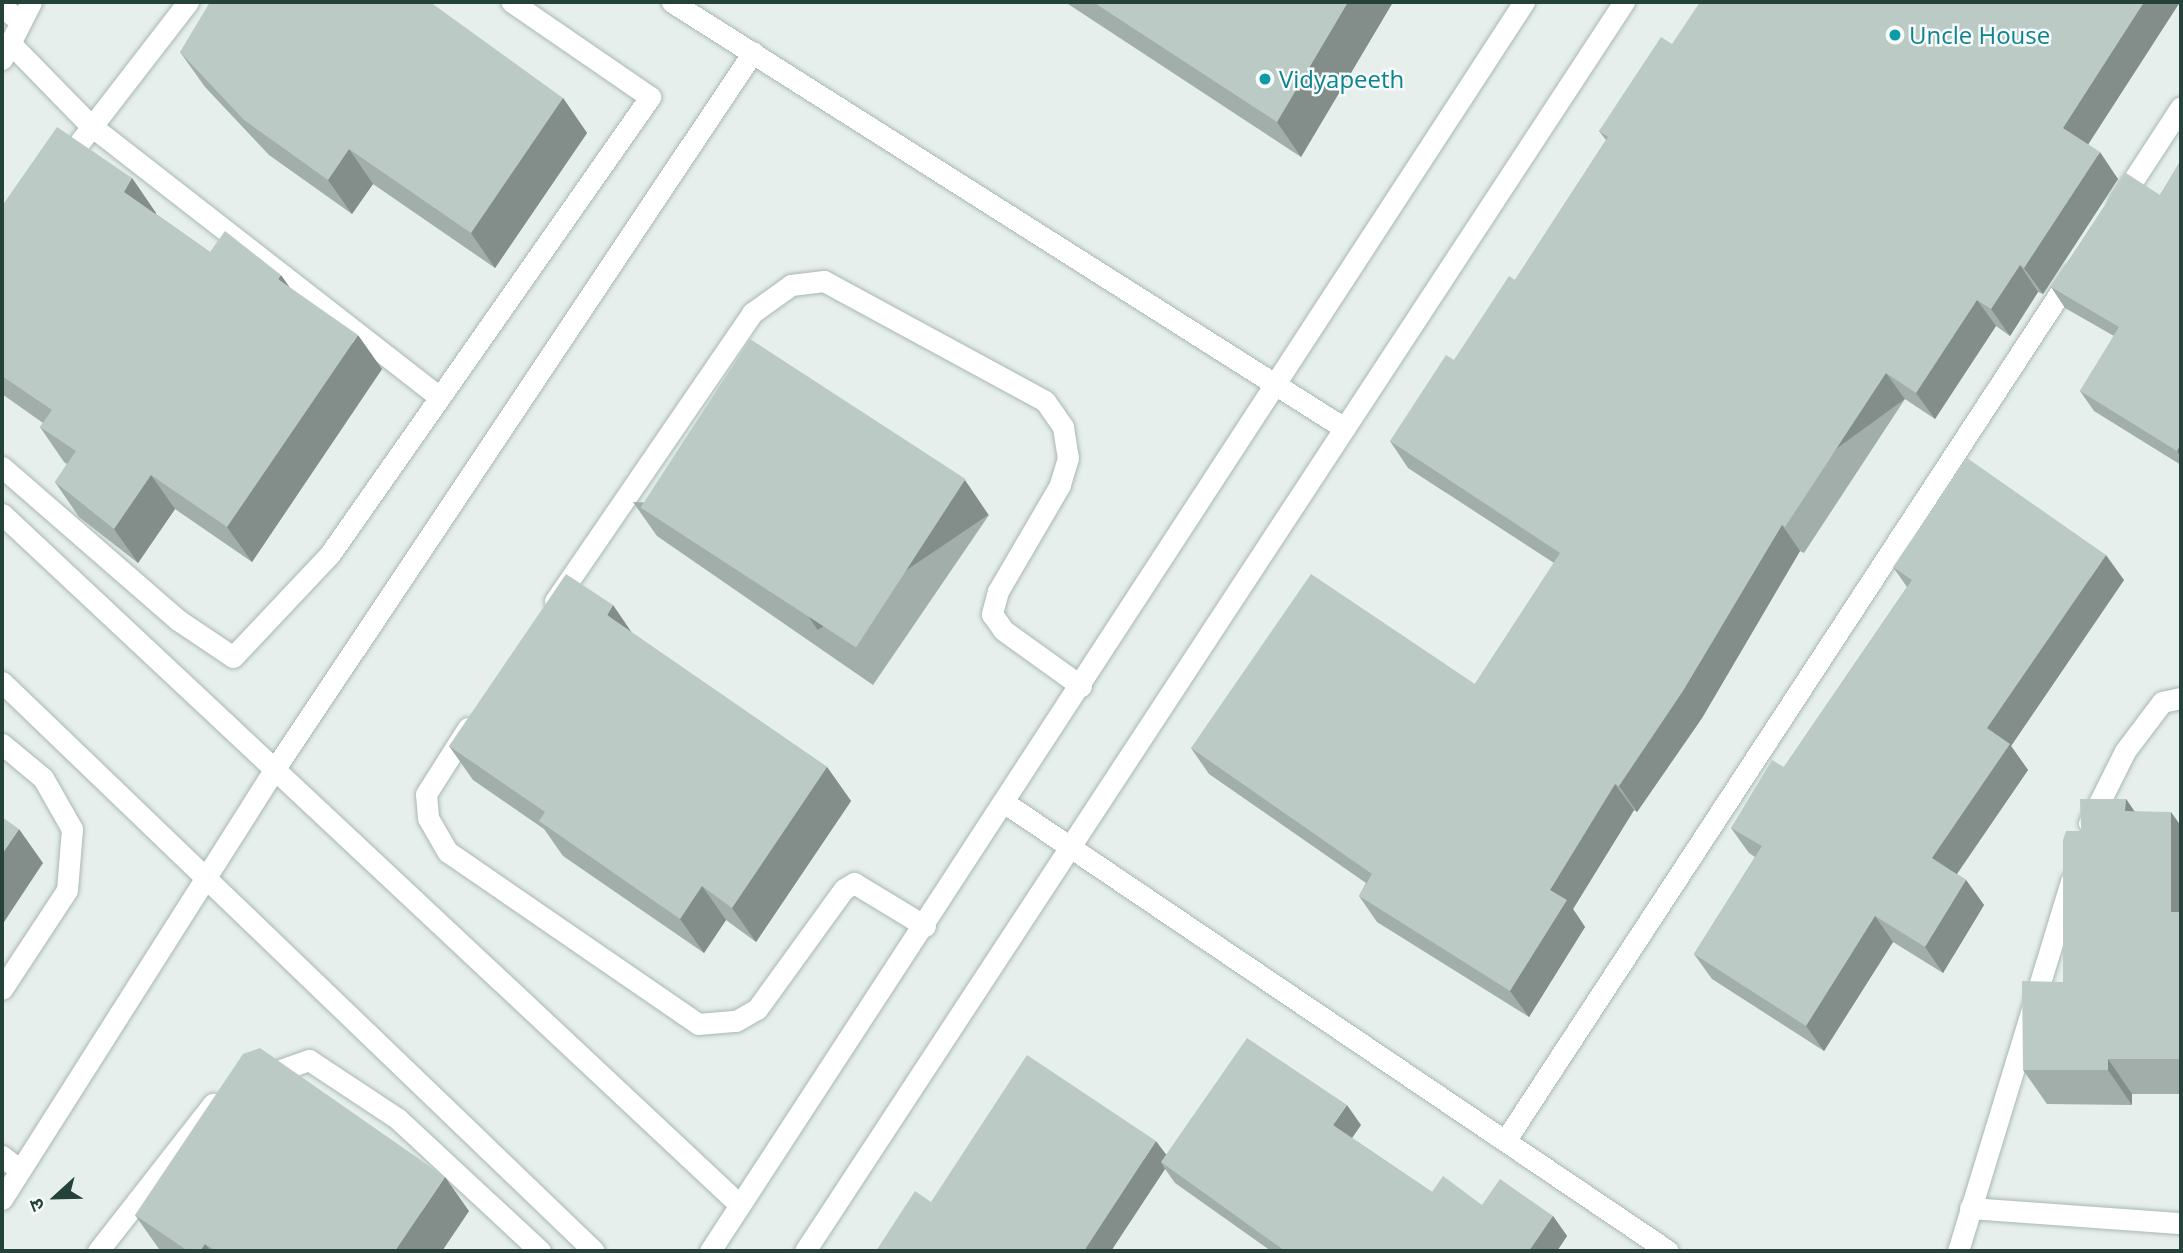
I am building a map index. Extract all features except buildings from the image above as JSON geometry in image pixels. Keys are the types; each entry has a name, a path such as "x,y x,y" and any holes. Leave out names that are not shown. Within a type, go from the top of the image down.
{"street":[{"path":"31,2 19,21 7,52 90,125 439,397"},
{"path":"53,179 90,125 188,2"},
{"path":"2,467 178,620 233,657 330,554 650,97 512,2"},
{"path":"672,2 1344,428"},
{"path":"710,1251 925,926 1524,2"},
{"path":"805,1251 1074,847 1344,428 1624,2"},
{"path":"2,6 19,21"},
{"path":"2,1199 274,769 753,52"},
{"path":"2105,223 2181,107"},
{"path":"1505,1141 2082,258"},
{"path":"541,621 752,313 791,285 824,281 1045,401 1063,427 1068,458 1060,485 998,591 992,614 1003,631 1081,686"},
{"path":"2,514 740,1205"},
{"path":"2,682 594,1251"},
{"path":"1958,1251 2093,810 2125,751 2162,702 2181,698"},
{"path":"478,713 426,794 428,818 437,836 449,852 698,1024 736,1021 757,1009 771,996 844,889 853,883 925,926"},
{"path":"2,744 43,778 72,829 67,890 2,989"},
{"path":"1005,803 1074,847 1668,1251"},
{"path":"98,1251 231,1088 309,1060 398,1119 540,1251"},
{"path":"2,1156 20,1170"},
{"path":"1970,1208 2181,1223"}],"place":[{"name":"Uncle House","path":"1895,35"},
{"name":"Vidyapeeth","path":"1265,79"}]}
